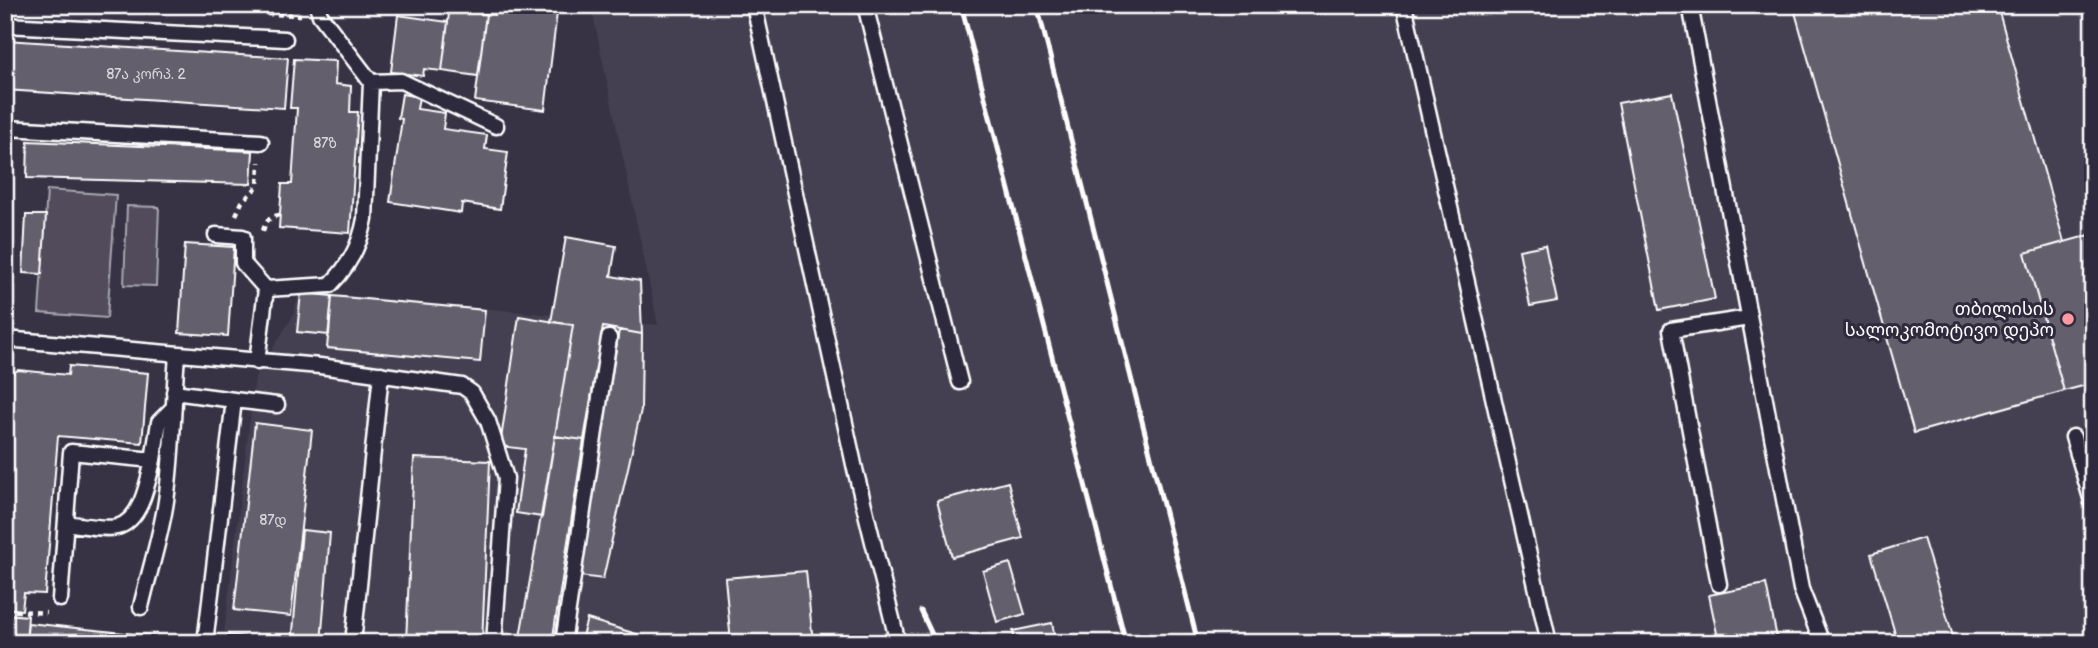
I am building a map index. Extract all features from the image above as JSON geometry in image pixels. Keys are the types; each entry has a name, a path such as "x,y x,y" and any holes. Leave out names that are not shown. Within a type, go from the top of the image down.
{"lane":[{"path":"265,289 330,285 343,272 362,236 371,82 320,15 317,5"},
{"path":"754,5 855,469 898,643"},
{"path":"865,5 960,382"},
{"path":"1404,5 1549,643"},
{"path":"1690,5 1801,589 1822,643"},
{"path":"5,24 285,39"},
{"path":"371,82 401,81 496,126"},
{"path":"5,156 7,128 261,142"},
{"path":"222,235 243,237 243,263 265,289 257,362"},
{"path":"1719,584 1671,330 1749,318"},
{"path":"563,643 609,338"},
{"path":"5,339 381,374 462,386 472,393 488,421 506,478 494,643"},
{"path":"141,607 166,505 173,444 172,409 177,355"},
{"path":"353,643 381,374"},
{"path":"174,392 277,405"},
{"path":"205,643 234,400"},
{"path":"66,523 116,527 133,517 146,486 159,422 172,409"},
{"path":"2073,437 2093,505"},
{"path":"60,600 71,452 153,460"}],"path":[{"path":"222,235 242,202 258,186 261,142"},
{"path":"5,610 47,613 60,600"}],"shaded area":[{"path":"164,5 300,5 300,9"},
{"path":"591,5 2093,5 2093,643 223,643 255,377 293,316 300,291 658,325"},
{"path":"47,190 116,195 107,318 39,313"},
{"path":"127,206 159,207 156,286 124,285"}],"building":[{"path":"450,5 469,5 469,12 486,14 478,76 442,71"},
{"path":"469,5 495,5 494,15 469,12"},
{"path":"495,5 558,5 545,110 475,101 486,14 494,15"},
{"path":"1793,5 1997,5 2064,242 2025,253 2064,391 1914,433"},
{"path":"398,15 448,22 442,71 424,69 423,76 391,72"},
{"path":"5,40 288,58 284,108 5,90"},
{"path":"294,59 336,61 335,84 351,86 350,112 358,112 350,233 279,228 282,184 292,184 297,108 290,108"},
{"path":"1672,93 1715,299 1659,310 1618,103"},
{"path":"402,94 419,97 417,109 445,113 443,129 487,135 485,149 508,152 500,209 462,203 461,213 390,202 402,119 398,118"},
{"path":"28,141 253,151 251,184 27,178"},
{"path":"26,215 46,215 42,274 23,273"},
{"name":"თბილისის სალოკომოტივო დეპო","path":"2093,234 2093,393 2090,384 2064,391 2025,253"},
{"path":"566,237 616,246 611,276 640,281 642,334 603,327 584,440 555,436 573,325 551,322"},
{"path":"185,244 234,247 228,336 179,333"},
{"path":"1545,245 1557,301 1530,306 1519,250"},
{"path":"301,293 332,296 329,335 297,332"},
{"path":"332,296 485,310 480,362 327,348"},
{"path":"519,316 573,325 542,517 516,513 525,449 500,446"},
{"path":"619,330 642,334 641,410 603,579 579,576"},
{"path":"69,366 148,373 142,443 58,436 45,594 24,593 22,610 5,608 5,377 18,370 68,375"},
{"path":"255,423 312,430 291,616 234,610"},
{"path":"555,436 584,440 552,643 519,643"},
{"path":"414,458 490,461 482,643 406,643"},
{"path":"1008,482 1023,538 952,557 937,501"},
{"path":"302,530 330,533 321,643 292,643"},
{"path":"1923,538 1955,643 1898,643 1871,554"},
{"path":"1010,563 1025,614 997,622 983,571"},
{"path":"806,571 813,643 731,643 725,578"},
{"path":"1766,584 1778,643 1719,643 1709,595"},
{"path":"5,614 28,616 26,643 5,643"},
{"path":"587,619 666,643 580,643"},
{"path":"28,623 181,639 181,643 26,643"},
{"path":"1052,623 1056,643 1015,643 1013,631"},
{"path":"227,635 292,641 292,643 227,643"}],"railway":[{"path":"961,5 1126,643"},
{"path":"1037,5 1198,643"},
{"path":"921,611 936,643"}],"place":[{"name":"თბილისის სალოკომოტივო დეპო","path":"2068,319"}]}
